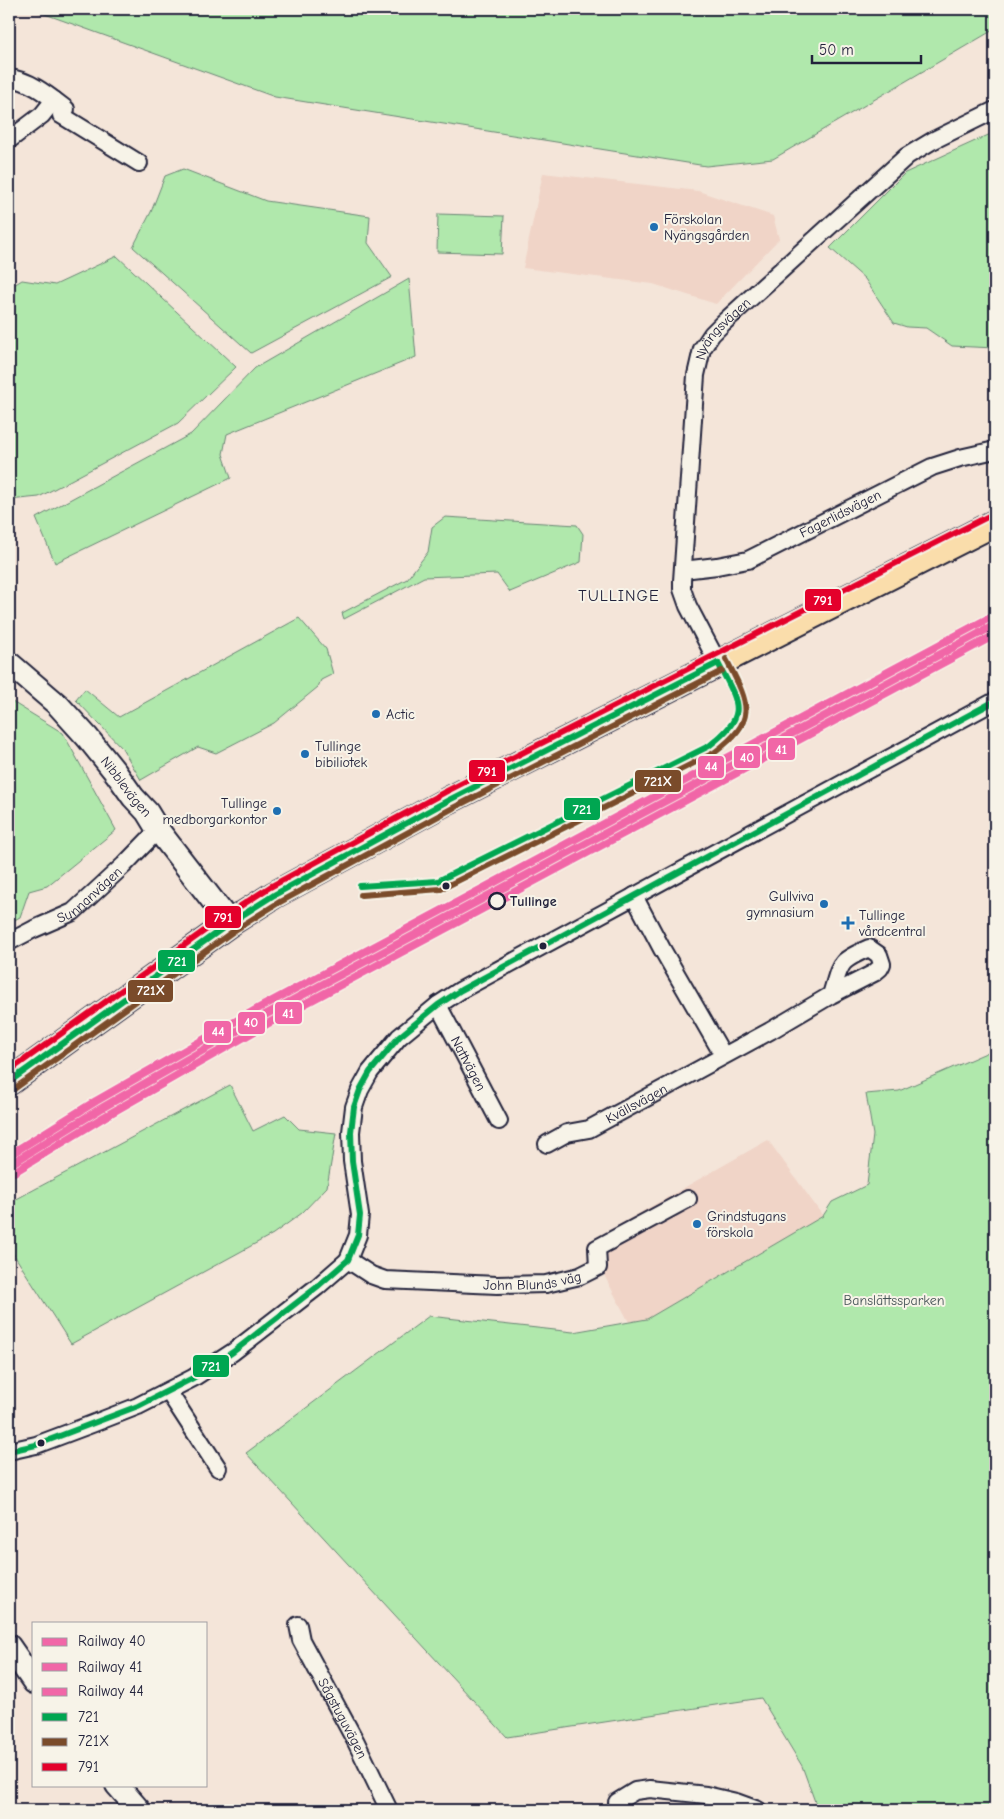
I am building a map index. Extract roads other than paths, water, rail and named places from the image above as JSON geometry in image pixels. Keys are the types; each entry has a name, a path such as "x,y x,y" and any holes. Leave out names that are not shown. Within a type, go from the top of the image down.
{"main road":[{"path":"9,1082 230,923 315,872 440,805 995,523"}],"street":[{"path":"9,78 18,79 34,86 66,109 61,115 139,163"},
{"path":"9,140 42,115 54,100"},
{"name":"Nyängsvägen","path":"718,663 688,606 682,589 696,375 702,350 712,334 907,156 932,141 995,110"},
{"name":"Fagerlidsvägen","path":"683,570 748,560 932,467 995,450"},
{"name":"Nibblevägen","path":"9,663 58,704 147,812 158,830 230,923"},
{"path":"9,1451 36,1445 138,1406 193,1378 234,1352 317,1287 348,1260 358,1235 360,1215 352,1161 351,1132 354,1107 364,1084 384,1054 399,1037 438,1005 461,990 607,909 995,701"},
{"name":"Sunnanvägen","path":"9,942 73,912 124,865 158,830"},
{"path":"634,896 723,1055"},
{"name":"Kvällsvägen","path":"547,1144 567,1133 589,1129 770,1031 831,995"},
{"name":"Nattvägen","path":"438,1005 499,1121"},
{"name":"John Blunds väg","path":"348,1260 371,1275 386,1280 497,1285 546,1284 580,1276 598,1267 597,1248 688,1199"},
{"path":"168,1392 218,1468"},
{"name":"Sågstuguvägen","path":"298,1624 301,1640 356,1742 389,1810"},
{"path":"9,1646 32,1679"},
{"path":"117,1786 139,1810"},
{"path":"617,1802 635,1791 650,1789 706,1795 736,1802 758,1810"}],"rail line":[{"name":"44","path":"9,1155 96,1101 259,1008 991,617"},
{"name":"40","path":"9,1165 100,1109 263,1016 995,625"},
{"name":"41","path":"14,1172 104,1117 267,1024 995,635"}],"place":[{"name":"Förskolan Nyängsgården","path":"654,227"},
{"name":"Actic","path":"376,714"},
{"name":"Tullinge bibiliotek","path":"305,754"},
{"name":"Tullinge medborgarkontor","path":"277,811"},
{"name":"Tullinge","path":"497,901"},
{"name":"Gullviva gymnasium","path":"824,904"},
{"name":"Tullinge vårdcentral","path":"848,923"},
{"name":"Grindstugans förskola","path":"697,1224"}],"district":[{"name":"TULLINGE","path":"619,596"}],"park label":[{"name":"Banslättssparken","path":"894,1300"}]}
